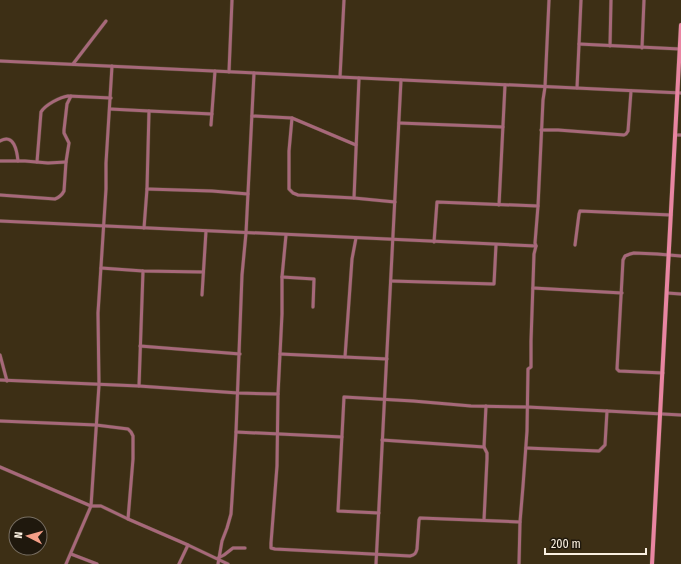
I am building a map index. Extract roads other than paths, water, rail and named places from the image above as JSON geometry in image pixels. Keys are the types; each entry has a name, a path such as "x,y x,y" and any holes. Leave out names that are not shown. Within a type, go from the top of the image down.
{"street":[{"path":"229,72 232,0"},
{"path":"340,77 344,0"},
{"path":"519,564 520,522 526,448 528,369 531,367 534,254 536,246 549,0"},
{"path":"577,88 581,0"},
{"path":"610,46 611,0"},
{"path":"642,48 644,0"},
{"path":"73,64 106,21"},
{"path":"652,564 675,135 679,93 681,26"},
{"path":"579,44 680,49"},
{"path":"0,61 679,93"},
{"path":"66,564 91,506 98,384 98,313 112,66"},
{"path":"211,125 215,71"},
{"path":"218,564 222,541 228,528 231,514 240,354 242,275 246,233 254,73"},
{"path":"354,198 360,78"},
{"path":"376,564 401,80"},
{"path":"499,205 505,85"},
{"path":"542,130 624,135 628,131 631,91"},
{"path":"36,162 42,110 63,96 111,98"},
{"path":"0,195 55,199 64,191 69,143 64,130 67,104 71,96"},
{"path":"110,108 212,114"},
{"path":"144,228 147,189 149,111"},
{"path":"252,116 292,118 356,145"},
{"path":"292,118 289,152 289,190 298,195 395,202"},
{"path":"399,123 503,127"},
{"path":"675,135 681,135"},
{"path":"0,140 8,139 12,141 16,148 18,161"},
{"path":"0,161 48,163 66,162"},
{"path":"147,189 212,191 248,194"},
{"path":"434,242 437,202 538,206"},
{"path":"575,245 578,214 580,210 671,215"},
{"path":"0,221 536,246"},
{"path":"202,295 206,231"},
{"path":"286,235 282,277 277,466 271,548 398,556 414,555 417,549 418,520 420,518 520,522"},
{"path":"345,357 352,259 356,238"},
{"path":"391,281 494,284 496,245"},
{"path":"662,373 619,371 617,369 622,293 622,264 626,256 634,253 681,256"},
{"path":"101,268 143,271 203,272"},
{"path":"139,386 143,271"},
{"path":"282,277 314,279 313,307"},
{"path":"533,288 622,293"},
{"path":"667,293 681,294"},
{"path":"140,346 240,354"},
{"path":"0,354 7,381"},
{"path":"280,354 386,359"},
{"path":"0,380 278,394"},
{"path":"379,513 338,511 344,397 486,406 681,415"},
{"path":"484,520 487,459 487,453 484,447 486,406"},
{"path":"526,448 599,451 605,445 607,411"},
{"path":"0,421 96,425 128,429 133,436 133,459 128,519"},
{"path":"236,432 342,437"},
{"path":"382,440 484,447"},
{"path":"0,467 91,506 101,506 228,564"},
{"path":"179,564 188,545"},
{"path":"218,559 233,548 245,548"},
{"path":"71,554 96,564"}]}
